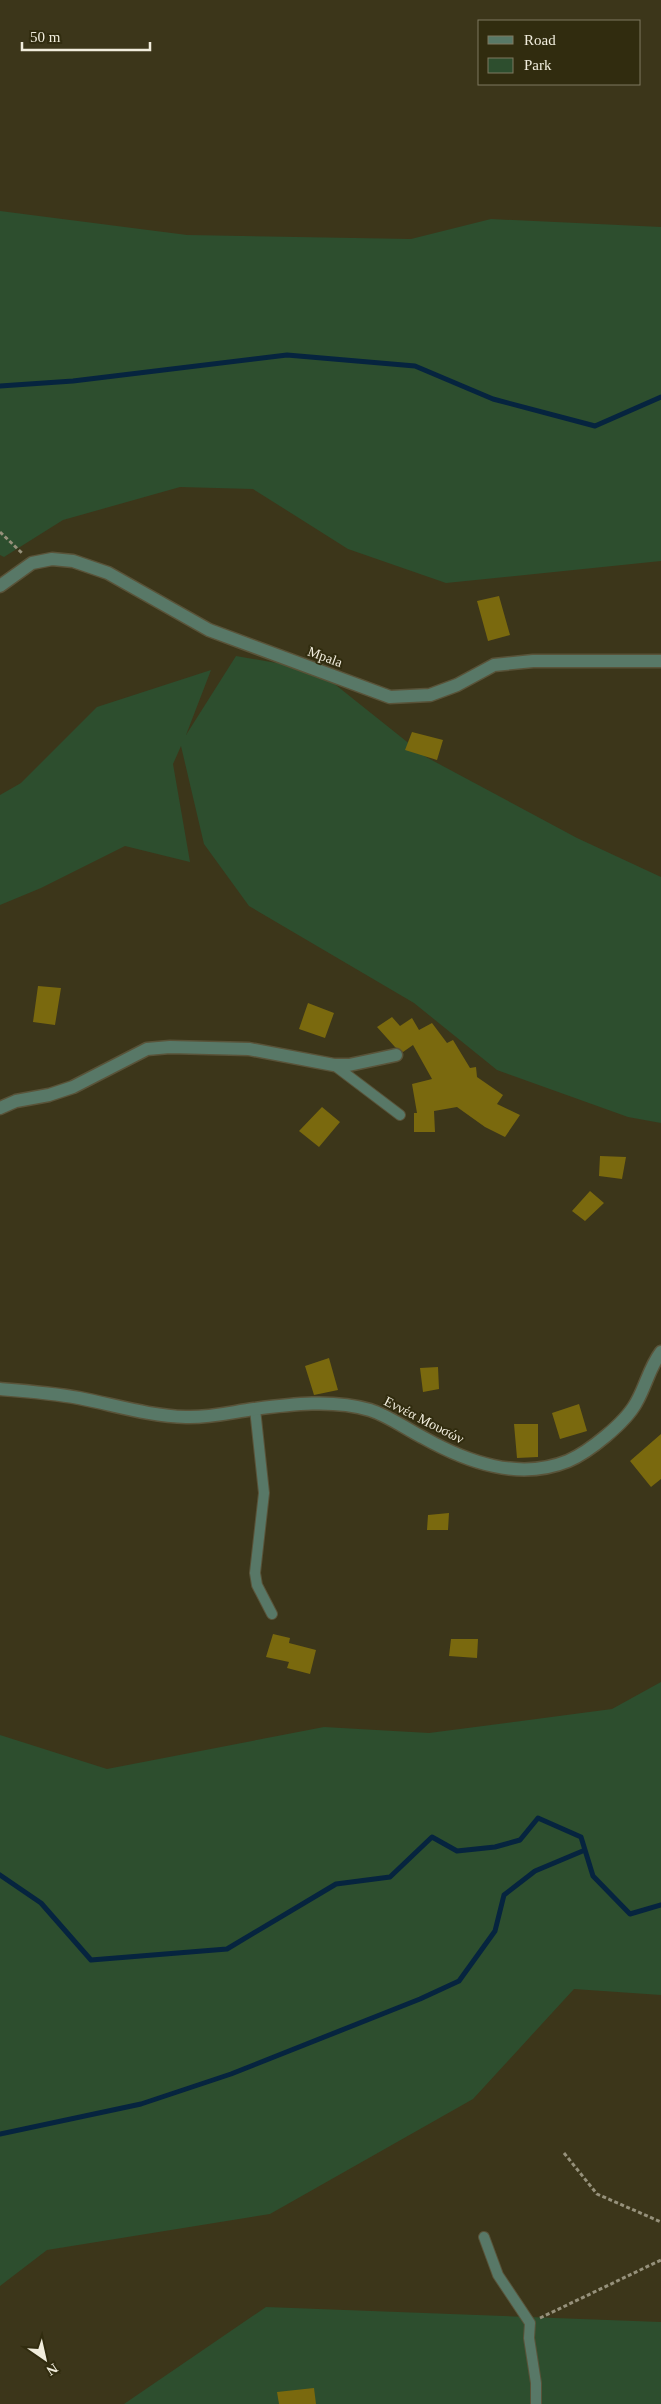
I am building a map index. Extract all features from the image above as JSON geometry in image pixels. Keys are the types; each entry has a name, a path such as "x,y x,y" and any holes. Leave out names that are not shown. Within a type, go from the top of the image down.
{"street":[{"name":"Mpala","path":"0,586 32,563 52,559 72,561 108,573 209,630 390,697 430,695 457,685 494,665 532,661 661,661"},
{"path":"0,1108 16,1101 73,1087 147,1049 170,1047 249,1049 334,1065 349,1065 396,1055"},
{"name":"Εννέα Μουσών","path":"0,1389 32,1391 78,1398 154,1414 188,1418 255,1408 323,1403 350,1406 371,1410 474,1462 511,1470 541,1469 569,1461 620,1423 636,1404 654,1361 661,1352"}],"lane":[{"path":"334,1065 400,1116"},
{"path":"255,1408 264,1493 255,1573 257,1585 272,1614"},
{"path":"484,2237 498,2275 530,2322 529,2338 536,2383 536,2404"}],"path":[{"path":"0,532 32,563"},
{"path":"564,2153 597,2194 661,2222"},
{"path":"530,2322 661,2260"}],"green space":[{"path":"0,211 187,235 411,239 491,219 661,227 661,561 446,583 348,549 253,489 180,487 63,520 4,557 0,555"},
{"path":"236,656 317,670 426,757 577,838 661,877 661,1123 628,1117 497,1070 414,1003 249,906 204,844 181,746 173,764 190,862 125,846 41,888 0,905 0,795 21,783 97,707 211,670 186,735"},
{"path":"661,1682 661,1995 574,1989 473,2099 270,2214 47,2250 0,2286 0,1735 107,1769 324,1727 429,1733 612,1709"},
{"path":"266,2307 661,2322 661,2404 124,2404"}],"building":[{"path":"499,596 510,635 488,641 477,601"},
{"path":"412,732 443,740 437,760 405,750"},
{"path":"38,986 61,988 55,1025 33,1022"},
{"path":"308,1003 334,1013 325,1038 299,1029"},
{"path":"392,1017 400,1026 412,1018 419,1030 432,1023 447,1043 453,1040 470,1068 476,1067 477,1077 503,1095 497,1104 520,1115 505,1137 485,1127 457,1107 434,1111 435,1132 414,1132 414,1113 417,1113 412,1084 432,1079 413,1045 403,1052 395,1047 377,1027"},
{"path":"322,1107 340,1122 319,1147 299,1131"},
{"path":"600,1156 626,1157 622,1179 599,1176"},
{"path":"590,1191 604,1203 585,1221 572,1211"},
{"path":"329,1358 338,1390 314,1395 305,1366"},
{"path":"438,1367 439,1389 423,1392 420,1368"},
{"path":"579,1404 587,1431 560,1439 552,1413"},
{"path":"514,1424 538,1424 538,1457 517,1458"},
{"path":"661,1434 661,1479 651,1487 630,1461"},
{"path":"449,1513 448,1530 427,1530 428,1515"},
{"path":"273,1634 290,1638 289,1643 316,1650 310,1674 287,1668 289,1662 266,1657"},
{"path":"451,1639 478,1639 477,1658 449,1656"},
{"path":"314,2388 316,2404 279,2404 277,2392"}],"waterway":[{"path":"0,386 73,381 287,355 415,366 493,399 595,426 661,397"},
{"path":"0,1875 41,1903 91,1960 227,1949 336,1884 390,1877 432,1837 457,1851 495,1847 520,1840 538,1818 581,1837 593,1876 630,1914 661,1905"},
{"path":"0,2134 141,2104 231,2074 420,1999 459,1981 495,1931 504,1895 535,1871 585,1850"}]}
